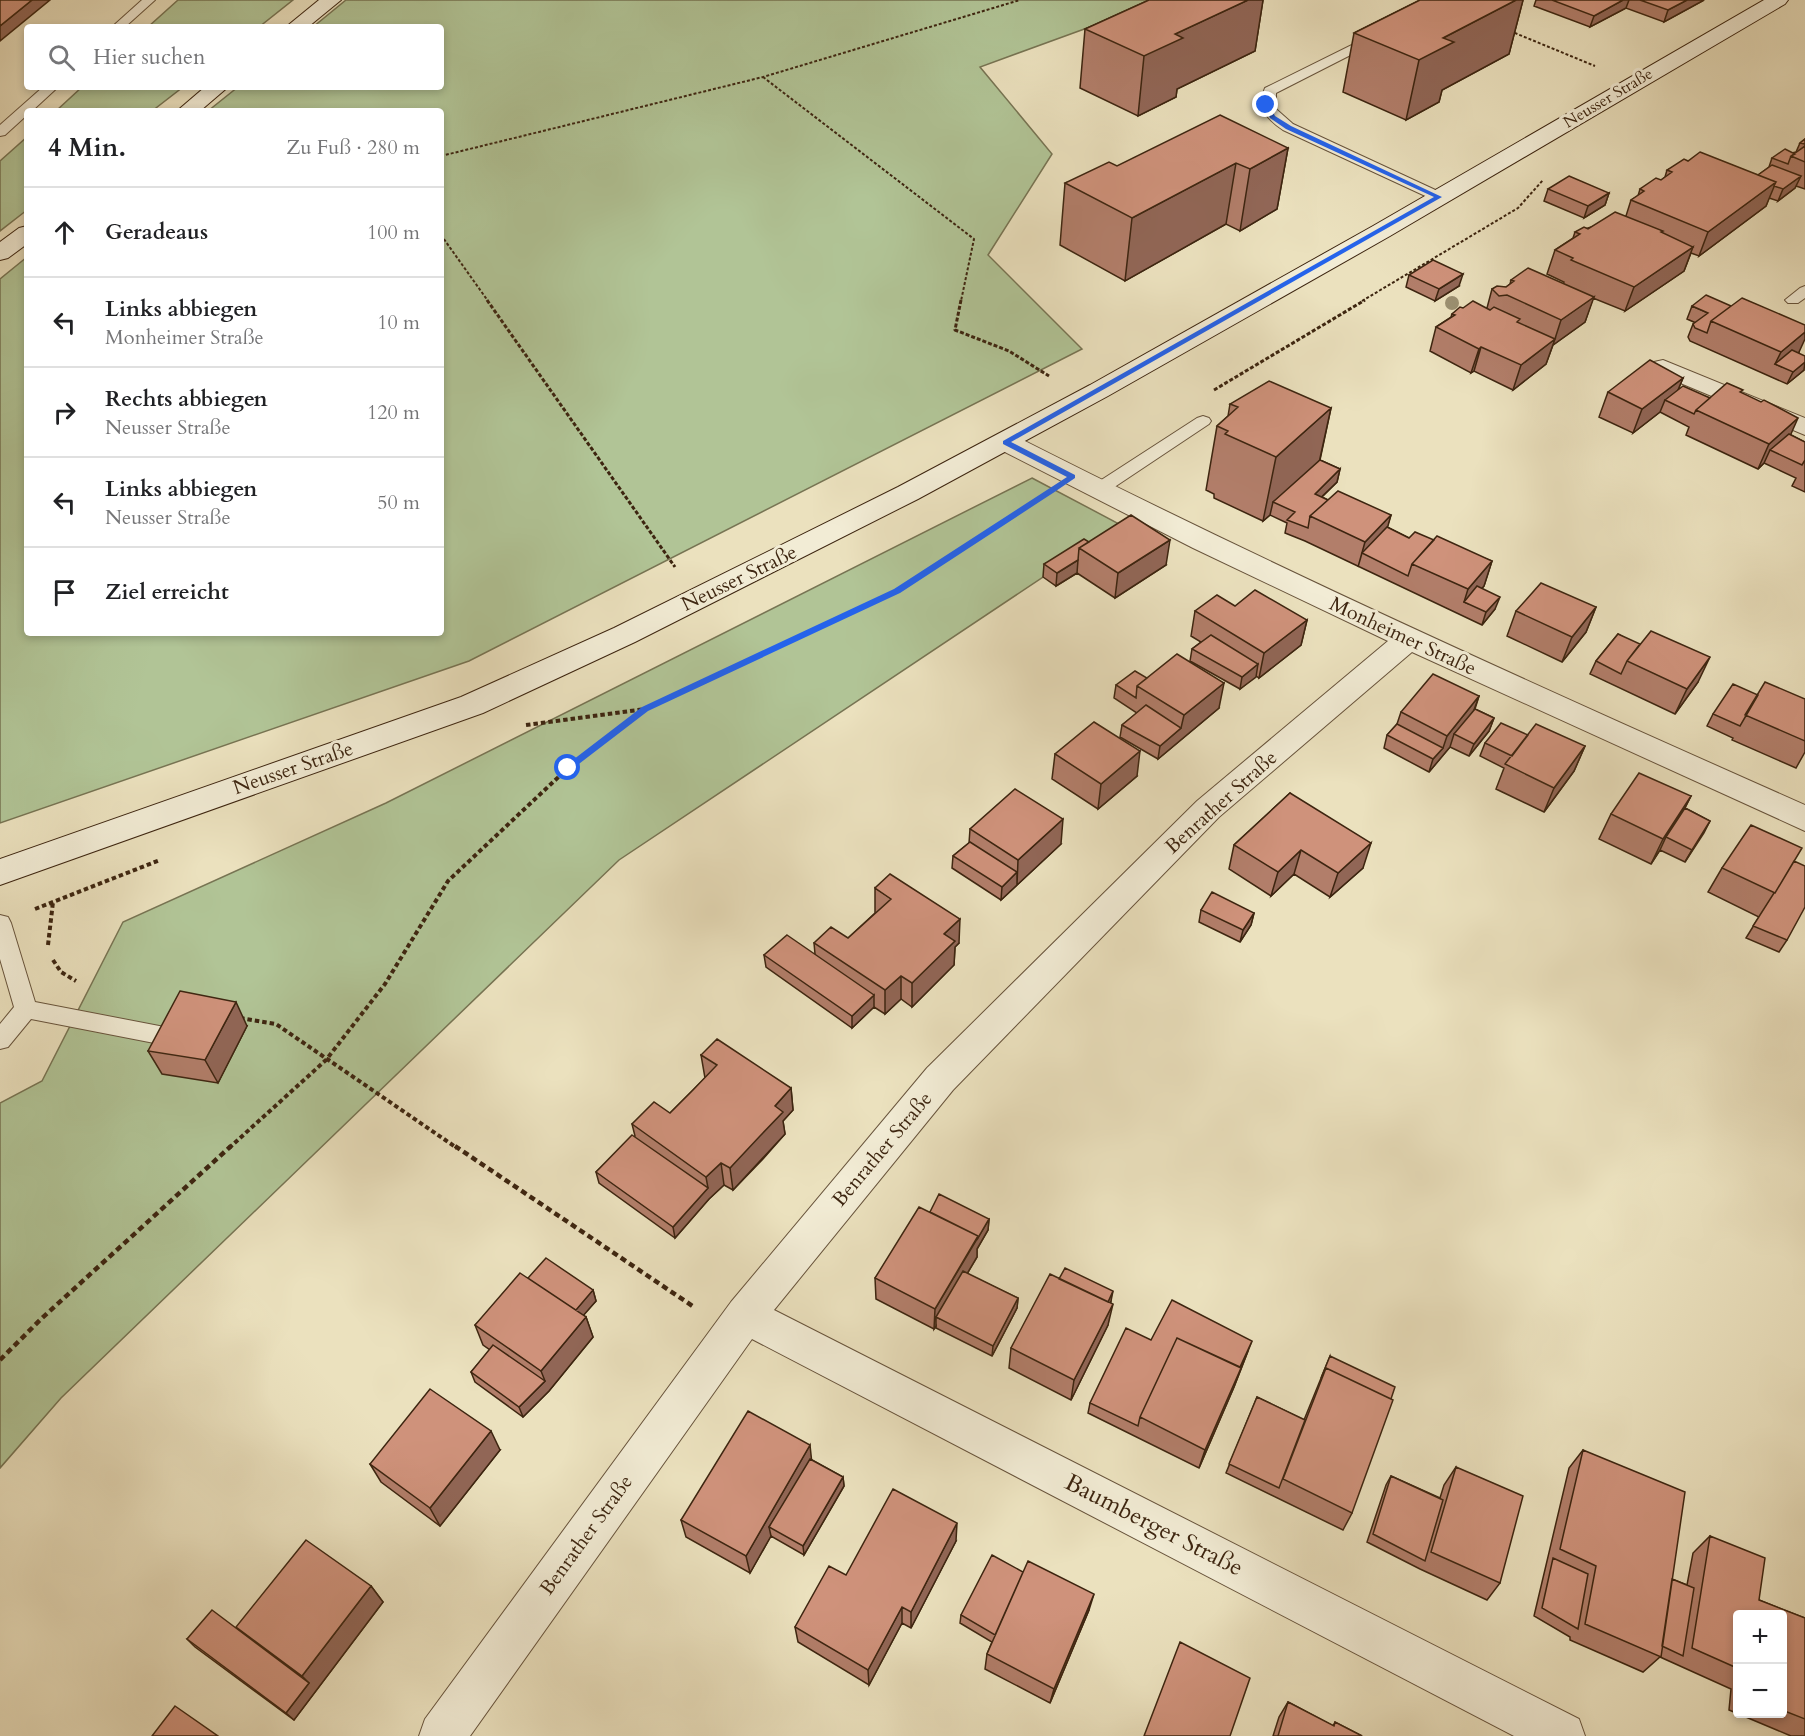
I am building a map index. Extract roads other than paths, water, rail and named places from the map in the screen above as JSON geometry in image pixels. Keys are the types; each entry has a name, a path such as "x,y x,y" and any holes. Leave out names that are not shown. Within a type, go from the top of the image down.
{"main road":[{"path":"300,24 331,0"},
{"name":"Neusser Straße","path":"0,872 472,705 523,684 768,565 1006,442 1439,197 1778,0"},
{"path":"191,108 214,90"},
{"path":"0,253 24,235"},
{"path":"1663,367 1805,427"},
{"name":"Monheimer Straße","path":"1006,442 1098,490 1408,640 1805,819"},
{"name":"Benrather Straße","path":"442,1736 739,1324 940,1079 1208,809 1408,640"},
{"name":"Baumberger Straße","path":"739,1324 1562,1736"}],"lane":[{"path":"121,24 148,0"},
{"path":"1380,35 1270,91 1266,105 1272,117 1288,127 1439,197"},
{"path":"27,108 48,90"},
{"path":"0,132 24,111"},
{"path":"1098,490 1203,421"},
{"path":"0,923 26,1009"},
{"path":"26,1009 180,1039"},
{"path":"0,1040 26,1009"}]}
